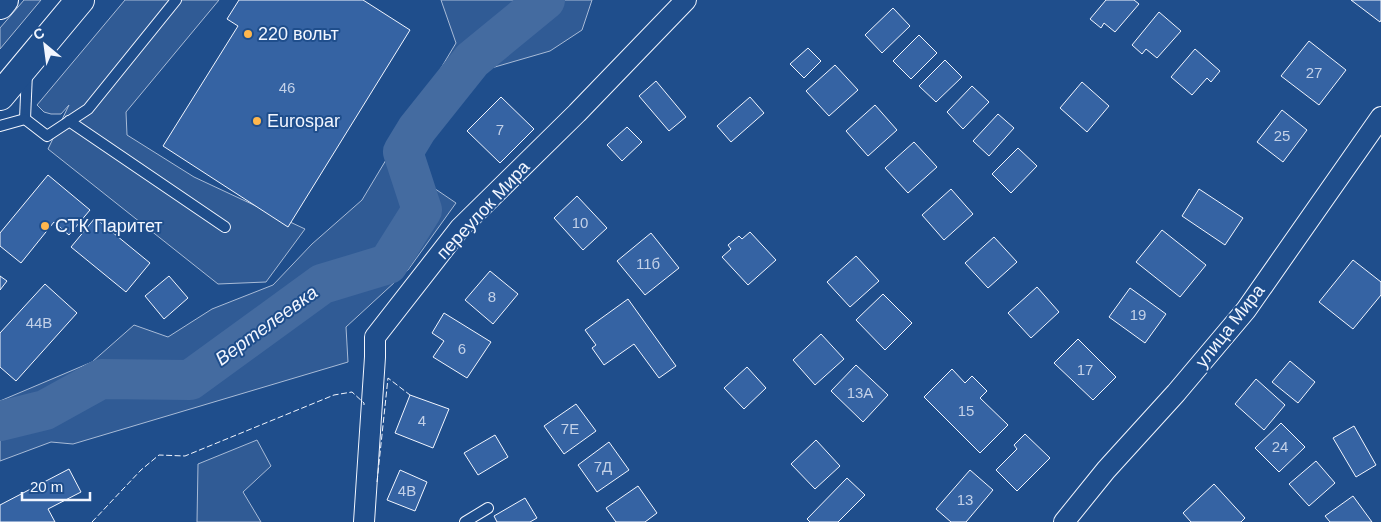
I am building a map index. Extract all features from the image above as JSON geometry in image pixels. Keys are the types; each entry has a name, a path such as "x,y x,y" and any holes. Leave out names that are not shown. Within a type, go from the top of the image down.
{"main road":[{"path":"0,5 4,0"},
{"path":"0,96 80,0"}],"street":[{"name":"переулок Мира","path":"364,522 376,358 375,337 460,228 686,0"},
{"name":"улица Мира","path":"1064,522 1106,470 1176,393 1246,310 1381,117"}],"lane":[{"path":"25,119 47,136 88,109 176,0"},
{"path":"25,119 28,61"},
{"path":"0,126 25,119"},
{"path":"70,121 225,227"},
{"path":"465,522 488,508"}],"shaded area":[{"path":"24,0 41,0 0,49 0,28"},
{"path":"125,0 219,0 126,112 127,135 194,177 305,229 266,282 218,284 48,149 69,105 61,114 51,114 44,112 37,105"},
{"path":"441,0 592,0 582,30 550,51 488,69 416,152 428,184 456,203 408,270 346,327 348,362 73,444 51,442 0,461 0,401 92,362 134,325 168,337 212,309 273,285 312,244 362,200 456,43"},
{"path":"257,440 271,466 243,492 261,522 197,522 198,464"}],"building":[{"path":"239,0 363,0 410,30 288,227 163,146 238,26 227,19"},
{"path":"1106,0 1134,0 1139,4 1115,32 1104,23 1101,28 1090,19"},
{"path":"1351,0 1381,0 1380,22"},
{"path":"893,8 910,26 882,53 865,35"},
{"path":"1159,12 1181,31 1157,58 1146,49 1142,54 1132,45"},
{"path":"919,35 937,53 911,79 893,61"},
{"path":"1309,41 1346,70 1319,105 1281,76"},
{"path":"808,48 821,61 804,78 790,64"},
{"path":"1195,49 1220,71 1211,82 1207,78 1192,95 1171,77"},
{"path":"945,60 962,77 936,102 919,86"},
{"path":"835,65 858,90 829,116 806,91"},
{"path":"656,81 686,117 669,131 639,96"},
{"path":"1082,82 1109,106 1087,132 1060,108"},
{"path":"972,86 989,102 963,129 947,112"},
{"path":"501,97 534,129 500,163 467,131"},
{"path":"750,97 764,113 731,142 717,126"},
{"path":"875,105 897,130 868,156 846,131"},
{"path":"1282,110 1307,130 1283,162 1257,142"},
{"path":"998,114 1014,128 989,156 973,141"},
{"path":"627,127 642,142 622,161 607,145"},
{"path":"914,142 937,167 908,193 885,168"},
{"path":"1018,148 1037,166 1011,193 992,174"},
{"path":"48,175 90,210 69,235 54,222 21,263 0,246 0,233"},
{"path":"951,189 973,214 944,240 922,215"},
{"path":"1199,189 1243,218 1225,245 1182,216"},
{"path":"577,196 607,228 583,250 554,218"},
{"path":"95,218 150,263 126,292 71,247"},
{"path":"1162,230 1206,265 1180,297 1136,262"},
{"path":"750,232 776,260 748,285 722,257 731,249 728,245 739,236 742,239"},
{"path":"651,233 679,268 645,295 617,261"},
{"path":"994,237 1017,262 988,288 965,263"},
{"path":"856,256 879,281 850,307 827,282"},
{"path":"1353,260 1381,282 1381,295 1353,329 1319,302"},
{"path":"490,271 518,294 493,324 465,300"},
{"path":"0,276 7,281 0,290"},
{"path":"169,276 188,298 164,319 145,296"},
{"path":"45,284 77,313 16,381 0,367 0,333"},
{"path":"1037,287 1059,312 1031,338 1008,313"},
{"path":"1130,288 1166,314 1145,343 1109,317"},
{"path":"883,294 912,323 885,350 856,320"},
{"path":"628,299 676,366 659,378 634,344 604,365 592,348 596,345 585,330"},
{"path":"444,313 491,342 467,378 433,357 444,341 432,333"},
{"path":"821,334 844,359 815,385 793,360"},
{"path":"1078,339 1116,377 1093,400 1054,363"},
{"path":"1290,361 1315,382 1298,403 1272,382"},
{"path":"856,365 888,395 863,422 831,391"},
{"path":"747,367 766,388 744,409 724,388"},
{"path":"952,369 965,383 972,376 987,391 980,398 1008,425 980,453 924,397"},
{"path":"1256,379 1285,405 1264,430 1235,404"},
{"path":"410,395 449,409 433,448 395,433"},
{"path":"576,404 596,431 564,454 544,426"},
{"path":"1281,423 1305,447 1279,472 1255,448"},
{"path":"1354,426 1376,465 1356,477 1333,438"},
{"path":"1025,434 1050,458 1017,491 996,470 1017,449 1014,445"},
{"path":"495,435 508,457 478,475 464,453"},
{"path":"816,440 840,466 815,489 791,464"},
{"path":"609,442 629,470 597,492 578,465"},
{"path":"1316,461 1335,483 1309,506 1289,484"},
{"path":"69,469 81,492 48,509 55,522 0,522 0,505"},
{"path":"400,470 427,482 415,511 387,500"},
{"path":"970,470 993,490 966,522 951,522 936,509"},
{"path":"847,478 865,495 838,522 810,522 807,519"},
{"path":"1214,484 1245,518 1241,522 1191,522 1183,513"},
{"path":"638,486 657,513 645,522 616,522 606,508"},
{"path":"1353,496 1372,522 1330,522 1325,516"},
{"path":"525,498 537,518 530,522 497,522 494,516"}],"waterway":[{"name":"Вертелеевка","path":"0,421 45,410 101,379 190,380 322,284 388,264 422,210 403,152 417,129 472,60 545,0"}],"fence":[{"path":"377,482 388,378 410,395"},
{"path":"92,522 141,470 159,455 185,456 334,395 352,392 364,405"}],"place":[{"name":"220 вольт","path":"248,34"},
{"name":"Eurospar","path":"257,121"},
{"name":"СТК Паритет","path":"45,226"}]}
